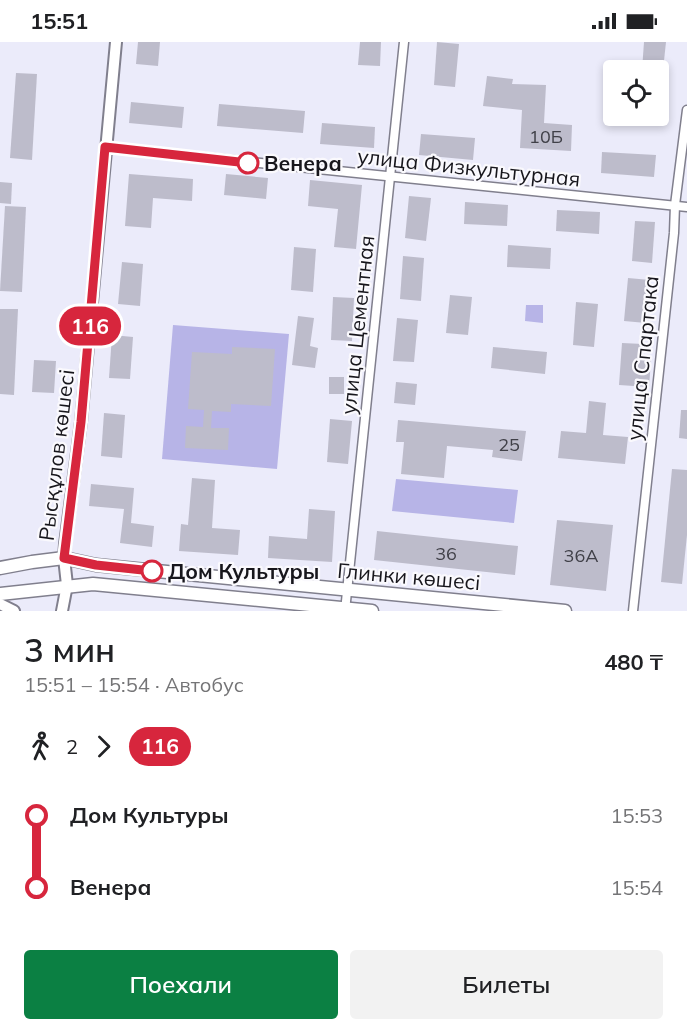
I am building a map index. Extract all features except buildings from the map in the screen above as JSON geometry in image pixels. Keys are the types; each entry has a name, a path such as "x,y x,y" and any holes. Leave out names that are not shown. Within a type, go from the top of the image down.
{"main road":[{"name":"Глинки көшесі","path":"0,568 64,558 96,565 566,611"},
{"name":"Глинки көшесі","path":"0,594 93,584 372,611"}],"street":[{"name":"Рысқұлов көшесі","path":"62,611 67,585 64,558 81,422 116,42"},
{"name":"улица Цементная","path":"346,609 404,42"},
{"name":"улица Спартака","path":"633,611 687,110"},
{"name":"улица Физкультурная","path":"105,147 687,207"},
{"path":"0,603 14,611"}],"shaded area":[{"path":"526,305 543,305 543,323 525,321"},
{"path":"173,325 289,334 277,469 162,459"},
{"path":"396,479 518,490 514,523 392,511"}],"bus line":[{"name":"116","path":"152,571 96,565 64,558 81,422 105,147 248,163"}],"place":[{"name":"Венера","path":"248,163"},
{"name":"Дом Культуры","path":"152,571"}]}
